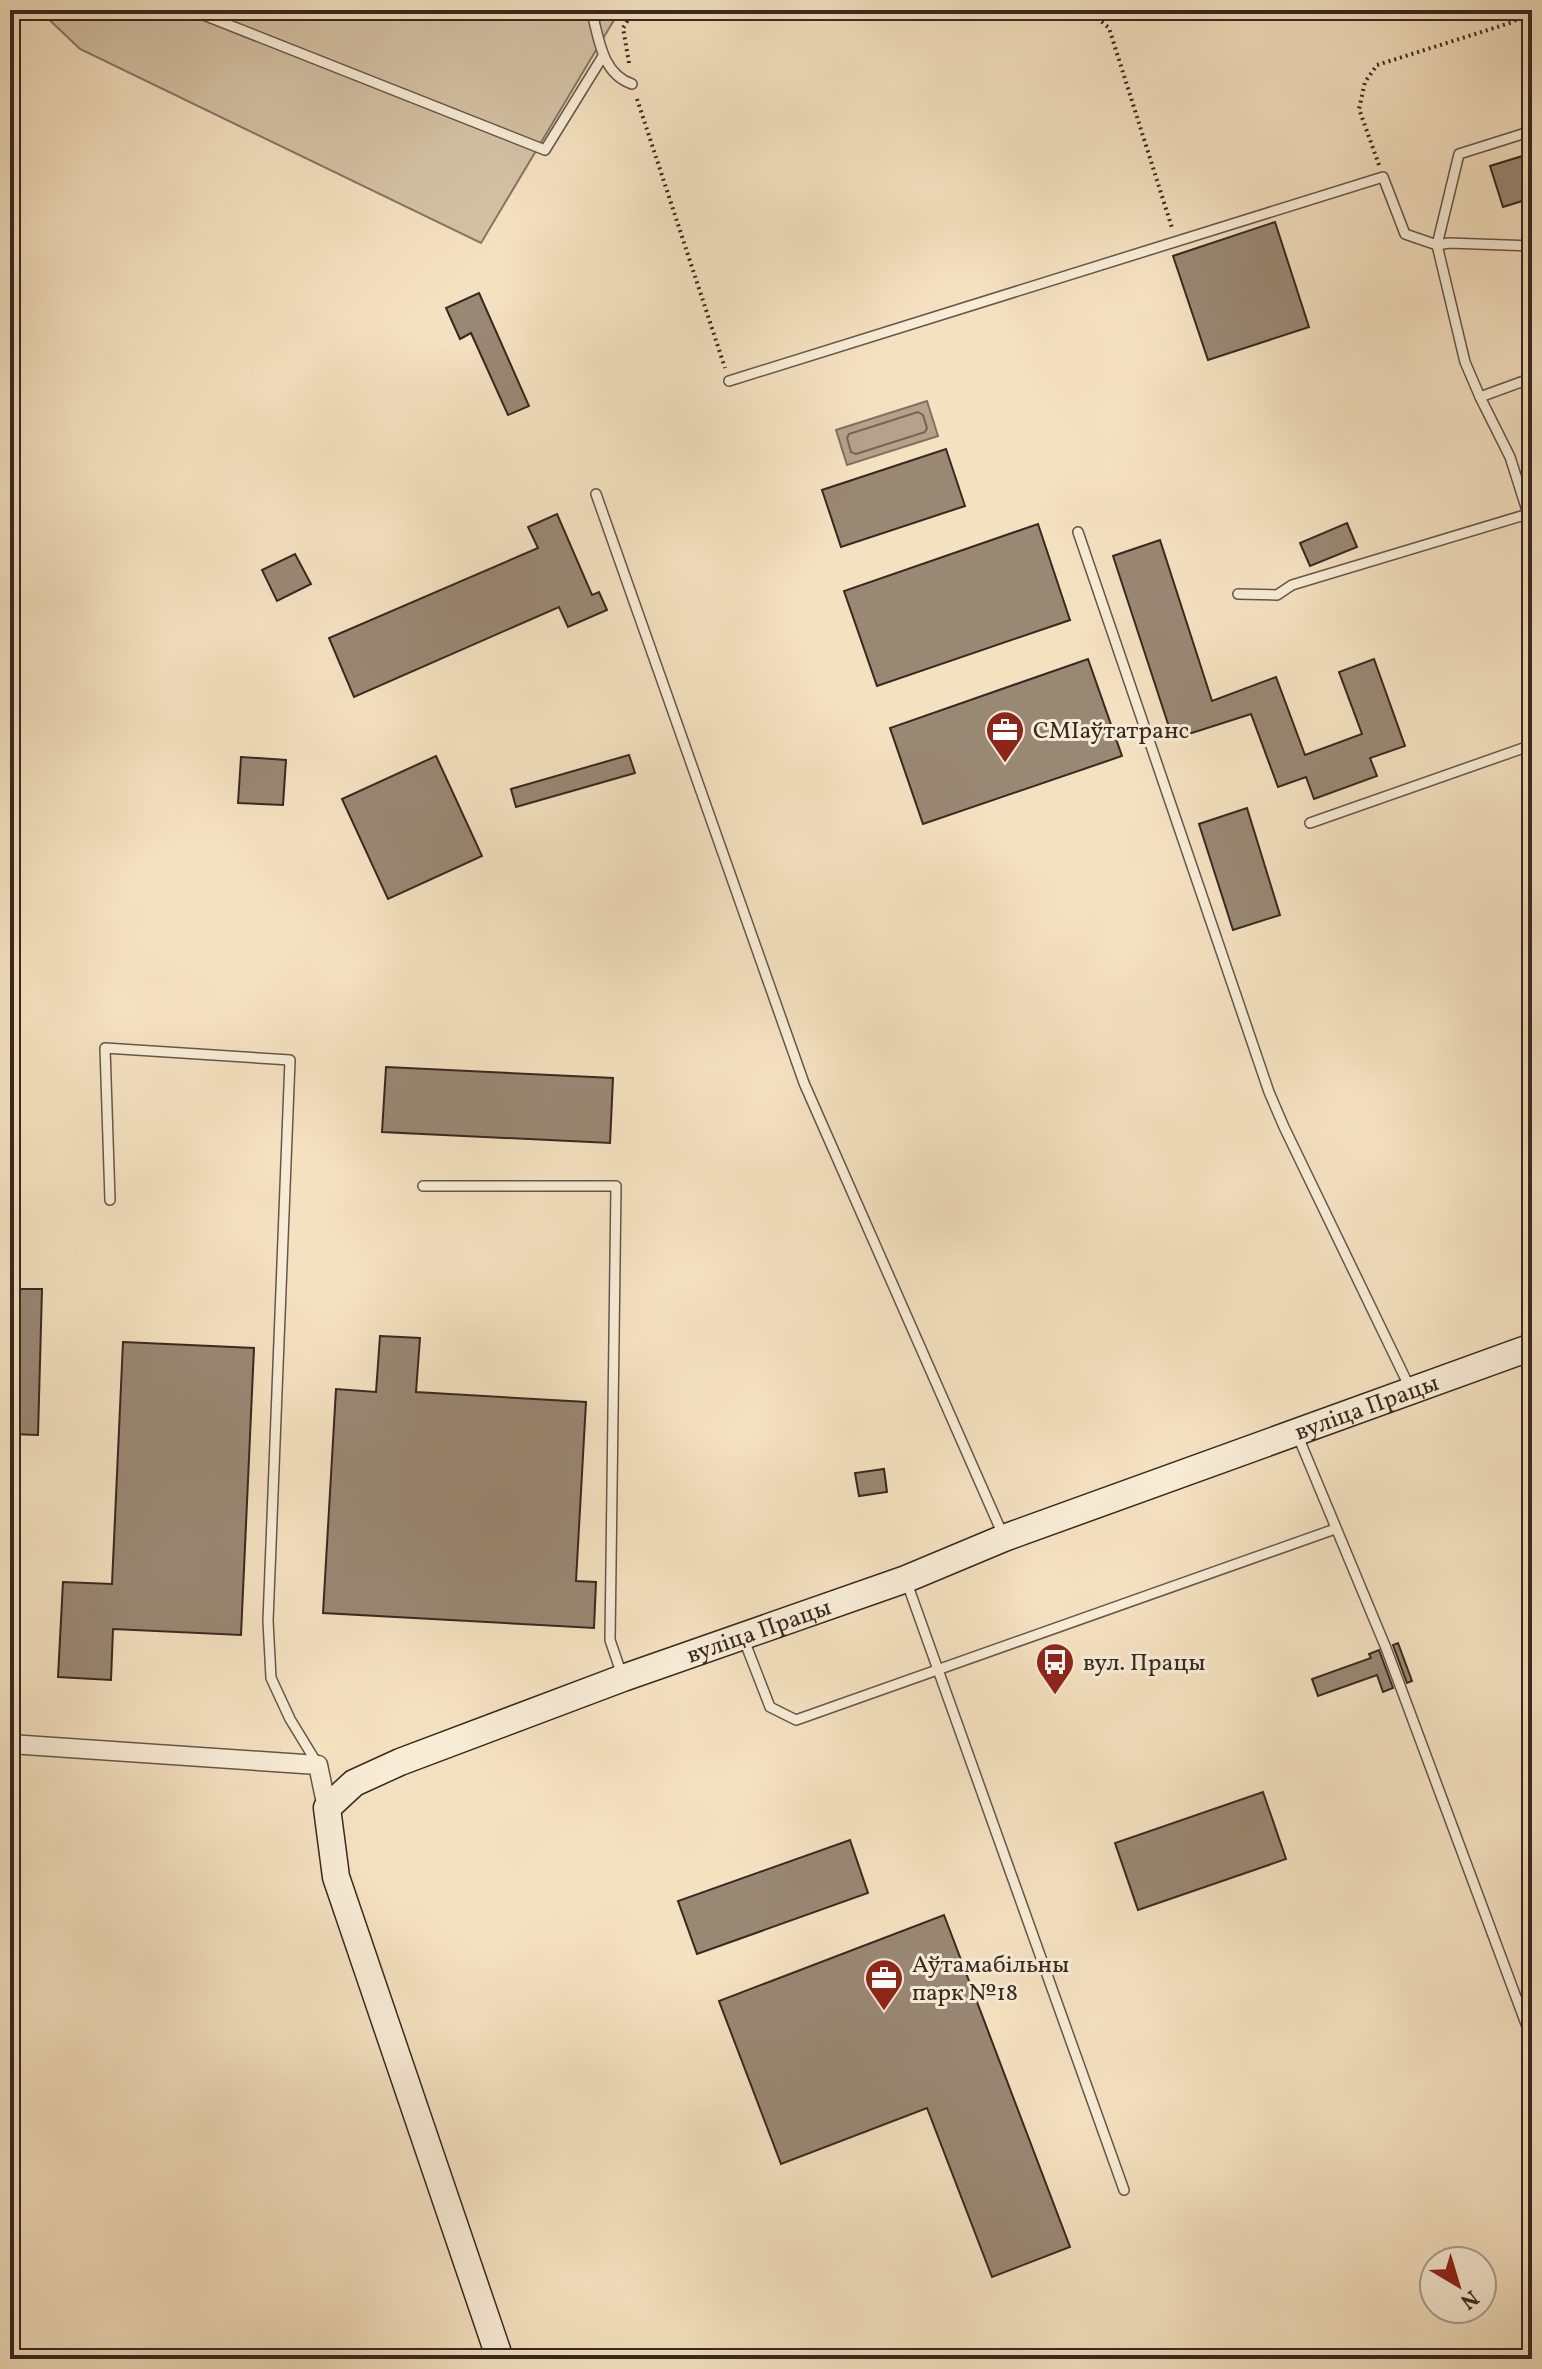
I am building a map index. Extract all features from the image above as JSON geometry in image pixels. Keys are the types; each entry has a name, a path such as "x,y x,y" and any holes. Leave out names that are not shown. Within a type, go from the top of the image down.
{"street":[{"name":"вуліца Працы","path":"327,1808 354,1783 400,1762 623,1678 906,1579 1004,1538 1532,1347"},
{"path":"10,1744 318,1765 336,1877 500,2359"}],"lane":[{"path":"191,10 545,150 603,56"},
{"path":"600,10 594,21 603,56 620,80 632,84"},
{"path":"1532,131 1459,154 1437,245 1465,362 1510,457 1532,526"},
{"path":"729,381 1383,177 1405,234 1437,245 1532,246"},
{"path":"1480,397 1532,378"},
{"path":"596,494 804,1083 1004,1538"},
{"path":"1238,594 1277,595 1292,585 1528,514"},
{"path":"1078,532 1269,1092 1411,1391"},
{"path":"1310,823 1532,745"},
{"path":"110,1200 105,1048 290,1060 268,1621 271,1678 290,1719 318,1765"},
{"path":"423,1186 616,1186 610,1640 623,1678"},
{"path":"1297,1434 1386,1648 1532,2040"},
{"path":"743,1637 770,1707 796,1720 1335,1529"},
{"path":"906,1579 1124,2190"}],"path":[{"path":"634,10 623,28 632,84 729,381"},
{"path":"1088,10 1109,28 1177,241"},
{"path":"1383,177 1359,109 1365,82 1377,65 1513,22 1528,10"}],"shaded area":[{"path":"39,10 620,10 481,243 80,49"}],"water":[{"path":"927,401 938,436 847,465 836,430"}],"building":[{"path":"1532,153 1532,198 1503,207 1490,166"},
{"path":"1275,222 1309,327 1208,360 1173,256"},
{"path":"479,293 529,406 508,415 471,333 460,339 446,308"},
{"path":"946,449 965,506 841,547 822,490"},
{"path":"557,514 592,595 599,592 607,610 568,627 559,607 354,697 329,638 538,548 528,527"},
{"path":"1347,523 1357,547 1310,566 1300,543"},
{"path":"1038,524 1070,620 877,686 844,591"},
{"path":"1160,540 1212,701 1276,677 1305,755 1362,734 1339,672 1374,659 1405,746 1370,758 1377,776 1314,799 1306,777 1278,787 1251,714 1173,739 1113,556"},
{"path":"295,554 311,584 277,601 262,570"},
{"path":"1088,659 1122,756 923,824 890,728"},
{"path":"629,755 635,773 516,807 511,789"},
{"path":"436,756 482,856 388,899 342,799"},
{"path":"241,757 286,760 283,805 238,803"},
{"path":"1247,808 1280,915 1233,930 1199,824"},
{"path":"386,1067 613,1078 610,1143 382,1132"},
{"path":"10,1289 42,1289 38,1435 10,1434"},
{"path":"380,1336 420,1338 416,1392 586,1402 576,1581 596,1582 594,1628 323,1613 336,1389 376,1392"},
{"path":"123,1342 254,1348 241,1635 113,1629 111,1680 58,1677 63,1582 112,1584"},
{"path":"884,1469 887,1492 859,1496 855,1473"},
{"path":"1398,1643 1412,1681 1407,1683 1393,1645"},
{"path":"1379,1650 1393,1688 1383,1692 1377,1675 1318,1696 1312,1679 1371,1658 1369,1654"},
{"path":"1263,1792 1286,1859 1138,1910 1115,1843"},
{"path":"850,1840 868,1893 697,1954 678,1901"},
{"path":"944,1915 1070,2247 992,2277 927,2108 781,2164 719,2001"}],"place":[{"name":"СМІаўтатранс","path":"1005,764"},
{"name":"вул. Працы","path":"1055,1696"},
{"name":"Аўтамабільны парк №18","path":"884,2012"}]}
